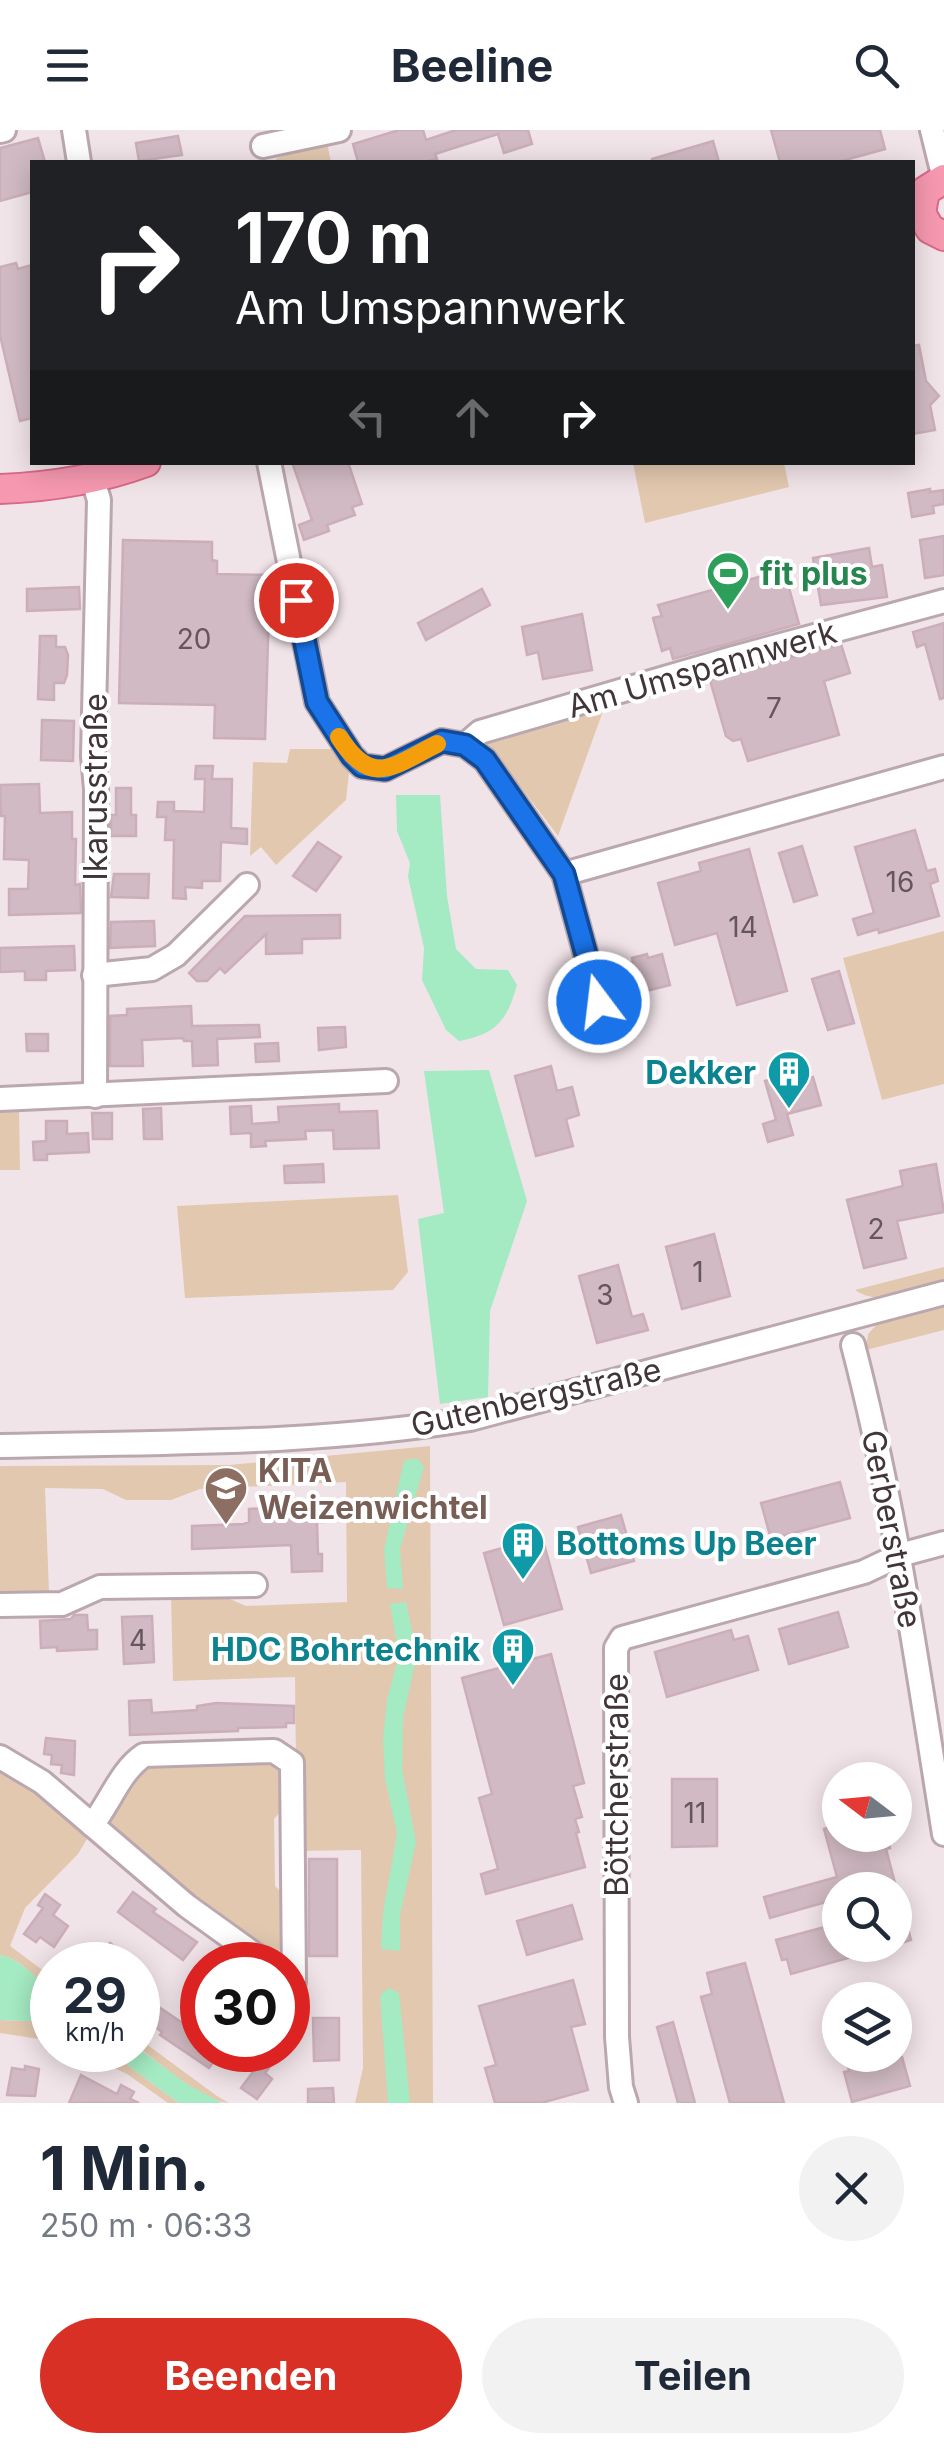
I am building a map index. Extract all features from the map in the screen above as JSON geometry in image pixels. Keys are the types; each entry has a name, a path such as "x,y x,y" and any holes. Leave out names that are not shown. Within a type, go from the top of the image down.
{"main road":[{"path":"944,178 926,191 917,214 930,229 944,236"},
{"path":"0,489 93,480 137,465"}],"street":[{"path":"74,130 79,160"},
{"path":"263,146 339,130"},
{"path":"932,130 944,178"},
{"name":"Am Umspannwerk","path":"269,465 317,702 362,766 385,769 442,741 465,745 480,732 944,601"},
{"name":"Ikarusstraße","path":"93,480 98,500 93,756 95,1096"},
{"path":"465,745 485,760 564,874 599,1002"},
{"path":"564,874 944,767"},
{"path":"94,974 152,969 176,955 247,885"},
{"path":"0,1099 386,1081"},
{"name":"Gutenbergstraße","path":"0,1446 314,1438 453,1422 944,1293"},
{"name":"Gerberstraße","path":"853,1344 878,1441 900,1555 944,1834"},
{"name":"Böttcherstraße","path":"626,2103 617,2037 616,1648 622,1638 864,1572 900,1555 944,1543"},
{"path":"0,1605 62,1604 100,1587 256,1584"},
{"path":"92,1825 107,1807 130,1764 144,1755 274,1751 292,1763 291,1942"},
{"path":"0,1757 42,1782 187,1906 238,1942"}],"shaded area":[{"path":"327,143 331,160 276,160"},
{"path":"633,465 784,465 789,487 645,523"},
{"path":"603,711 558,836 488,744"},
{"path":"290,749 338,749 349,773 346,800 276,865 261,847 250,856 253,762 287,763"},
{"path":"396,795 440,795 447,896 456,949 476,969 508,970 517,985 504,1017 491,1030 472,1038 459,1041 446,1030 422,980 424,948 408,877 410,863 397,831"},
{"path":"944,931 944,1084 882,1100 843,958"},
{"path":"489,1070 527,1201 490,1311 488,1397 440,1404 418,1219 444,1213 424,1071"},
{"path":"0,1108 19,1108 20,1170 0,1170"},
{"path":"398,1195 408,1272 393,1290 185,1298 177,1206"},
{"path":"944,1267 944,1283 910,1293 887,1298 855,1290"},
{"path":"944,1304 944,1330 866,1350 868,1334 878,1323"},
{"path":"430,1446 433,2103 355,2103 363,2068 361,1850 297,1851 295,1677 173,1681 171,1594 230,1599 246,1606 347,1602 346,1482 200,1489 171,1500 126,1500 103,1489 45,1488 49,1592 0,1593 0,1466 229,1465"},
{"path":"417,1458 424,1467 400,1549 403,1589 387,1588 384,1549 404,1461"},
{"path":"406,1602 417,1655 403,1717 402,1769 416,1842 400,1915 400,1951 381,1949 383,1912 397,1834 385,1778 383,1739 387,1700 399,1655 390,1604"},
{"path":"140,1762 274,1762 278,1768 280,1812 274,1819 281,1942 258,1942 148,1860 111,1827 109,1815"},
{"path":"0,1769 38,1795 87,1839 78,1854 25,1908 10,1946 30,1961 30,1972 0,1955"},
{"path":"0,1955 30,1972 30,2021 0,2020"},
{"path":"389,1988 399,1993 410,2103 388,2103 380,1995"},
{"path":"0,2020 30,2021 30,2038 0,2033"},
{"path":"160,2054 180,2072 229,2103 206,2096 160,2064"},
{"path":"160,2064 222,2103 179,2103 137,2072 160,2072"},
{"path":"123,2072 137,2072 179,2103 168,2103"}],"building":[{"path":"399,130 423,130 426,140 456,130 528,130 532,144 504,153 498,134 435,154 437,159 433,160 357,160 353,144"},
{"path":"771,130 880,130 885,149 845,160 779,160"},
{"path":"178,136 182,155 139,160 136,143"},
{"path":"38,138 44,160 30,160 30,193 0,201 0,148"},
{"path":"713,141 718,160 652,160"},
{"path":"16,263 18,269 30,266 30,418 20,421 0,335 0,267"},
{"path":"919,345 926,381 939,396 930,405 935,430 915,433 915,346"},
{"path":"293,465 349,465 362,504 352,507 355,515 327,525 329,531 304,540 299,525 312,520"},
{"path":"944,490 944,504 933,506 934,513 912,517 908,493"},
{"path":"944,536 944,575 925,578 920,540"},
{"path":"123,540 212,542 217,574 270,575 265,739 214,738 215,705 119,703"},
{"path":"869,548 872,567 882,565 887,597 821,605 813,558"},
{"name":"fit plus","path":"784,570 799,624 673,659 670,648 662,651 653,618 662,616 658,605"},
{"path":"79,587 80,609 27,611 27,589"},
{"path":"482,589 490,605 426,640 418,623"},
{"path":"582,614 592,670 543,679 538,652 527,655 522,627"},
{"path":"944,623 944,698 940,699 925,644 917,647 913,632"},
{"path":"40,636 56,636 56,647 65,647 68,655 64,683 54,683 54,700 38,699"},
{"path":"841,644 850,673 824,681 839,735 748,761 741,739 733,741 726,736 710,680"},
{"path":"42,720 74,721 73,761 41,760"},
{"path":"196,766 213,766 212,779 232,779 231,828 247,829 247,844 221,842 220,881 202,881 202,888 185,887 186,899 173,898 174,840 165,840 166,817 157,817 158,802 174,802 174,811 204,812 205,779 195,779"},
{"path":"39,784 40,813 72,812 75,885 80,884 81,913 9,915 9,889 28,889 29,860 4,859 5,816 1,816 0,785"},
{"path":"116,788 131,788 136,836 111,836"},
{"path":"915,830 927,871 935,869 938,881 930,884 939,916 858,935 853,919 874,913 855,847"},
{"path":"318,842 341,857 316,891 293,876"},
{"path":"802,846 817,895 794,902 779,853"},
{"path":"749,849 787,991 737,1005 717,933 675,945 658,883 701,871 699,863"},
{"path":"114,874 149,874 148,898 111,897"},
{"path":"340,915 340,938 302,939 302,953 266,954 266,934 225,973 220,968 207,981 197,981 189,973 245,916"},
{"path":"154,921 155,946 110,948 111,922"},
{"path":"74,946 75,970 46,971 46,980 25,980 25,971 0,972 0,948"},
{"path":"647,954 648,958 662,954 670,985 634,994 638,1008 621,1012 617,998 630,995 622,965"},
{"path":"839,971 854,1023 828,1030 812,979"},
{"path":"191,1006 192,1026 259,1025 260,1037 217,1039 218,1065 193,1066 192,1041 183,1038 142,1040 143,1066 110,1066 110,1016 127,1015 127,1009"},
{"path":"345,1027 346,1047 319,1050 318,1028"},
{"path":"26,1034 48,1034 48,1051 27,1051"},
{"path":"278,1043 279,1061 256,1062 255,1044"},
{"path":"551,1066 557,1091 572,1087 579,1115 566,1119 573,1146 536,1156 515,1076"},
{"name":"Dekker","path":"795,1073 797,1082 813,1077 821,1105 787,1114 793,1135 768,1142 763,1124 776,1120 765,1081"},
{"path":"339,1104 339,1112 377,1111 379,1148 334,1149 333,1130 305,1131 306,1139 265,1141 266,1146 251,1147 251,1133 231,1134 230,1107 251,1106 252,1124 279,1122 278,1107"},
{"path":"161,1108 162,1139 144,1139 143,1109"},
{"path":"92,1113 112,1113 112,1139 93,1139"},
{"path":"46,1121 67,1121 67,1134 88,1133 89,1152 47,1154 47,1160 34,1160 33,1142 46,1141"},
{"path":"323,1164 324,1182 285,1183 284,1166"},
{"path":"936,1164 944,1212 897,1221 906,1258 864,1268 847,1200 903,1186 900,1171"},
{"path":"714,1234 730,1296 682,1309 666,1247"},
{"path":"618,1265 632,1317 643,1314 648,1330 597,1343 579,1276"},
{"path":"840,1482 850,1518 771,1539 761,1503"},
{"path":"282,1501 282,1508 323,1506 324,1522 317,1522 322,1571 292,1572 291,1545 192,1549 192,1526 244,1524 249,1522 249,1509 265,1508 265,1502"},
{"path":"621,1515 634,1561 591,1573 578,1527"},
{"name":"Bottoms Up Beer","path":"542,1537 562,1609 504,1625 484,1553"},
{"path":"838,1612 848,1647 789,1664 779,1629"},
{"path":"74,1615 87,1615 88,1630 97,1630 97,1649 41,1648 40,1621 71,1619"},
{"path":"152,1616 154,1662 124,1664 122,1617"},
{"path":"731,1630 734,1640 748,1636 758,1670 667,1697 655,1652"},
{"path":"551,1654 584,1783 573,1786 582,1817 575,1819 585,1867 486,1894 481,1874 498,1869 479,1798 492,1794 462,1678"},
{"path":"151,1700 152,1713 197,1710 197,1706 216,1703 294,1706 294,1723 238,1731 130,1735 129,1701"},
{"path":"46,1738 75,1741 74,1775 61,1773 62,1765 51,1764 52,1755 44,1754"},
{"path":"672,1779 717,1779 717,1846 672,1847"},
{"path":"830,1852 887,1852 892,1872 836,1872"},
{"path":"309,1859 337,1859 337,1956 310,1956"},
{"path":"822,1881 822,1903 770,1918 764,1897"},
{"path":"133,1892 156,1909 153,1912 197,1942 180,1942 180,1958 118,1912"},
{"path":"45,1894 60,1905 53,1915 68,1926 57,1942 40,1937 36,1942 24,1934 43,1908 38,1905"},
{"path":"572,1905 582,1939 527,1955 517,1921"},
{"path":"822,1928 822,1962 834,1962 791,1974 776,1940"},
{"path":"745,1963 784,2103 730,2103 701,1997 712,1994 707,1973"},
{"path":"573,1980 585,2024 571,2027 588,2090 541,2103 495,2103 485,2068 496,2065 479,2006"},
{"path":"160,2008 180,2021 180,2048 160,2035"},
{"path":"313,2018 339,2018 339,2060 314,2061"},
{"path":"673,2022 695,2103 678,2103 657,2027"},
{"path":"25,2066 30,2067 30,2072 39,2072 35,2096 7,2095 12,2068 25,2070"},
{"path":"253,2072 266,2072 272,2079 257,2099 241,2088"},
{"path":"844,2072 906,2072 910,2086 852,2102"},
{"path":"81,2075 117,2094 121,2085 134,2092 130,2099 139,2103 69,2103"},
{"path":"333,2088 334,2103 308,2103 308,2089"}],"slow traffic":[{"path":"339,737 362,766 385,769 437,744"}],"place":[{"name":"fit plus","path":"728,611"},
{"name":"Dekker","path":"789,1110"},
{"name":"KITA Weizenwichtel","path":"226,1526"},
{"name":"Bottoms Up Beer","path":"523,1581"},
{"name":"HDC Bohrtechnik","path":"513,1687"}],"route":[{"path":"296,600 317,702 362,766 385,769 442,741 465,745 485,760 564,874 599,1002"}]}
